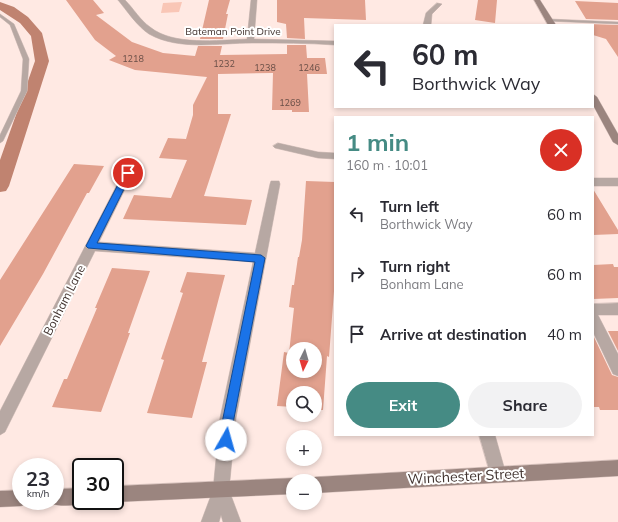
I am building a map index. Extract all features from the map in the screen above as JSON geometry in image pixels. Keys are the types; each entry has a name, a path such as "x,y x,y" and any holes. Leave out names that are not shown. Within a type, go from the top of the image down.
{"main road":[{"path":"537,0 551,23"},
{"path":"594,98 618,142"},
{"name":"Winchester Street","path":"322,485 618,468"},
{"path":"124,494 286,486"},
{"path":"1,501 12,499"}],"street":[{"name":"Bateman Point Drive","path":"121,0 143,25 152,32 190,42 300,41 334,43"},
{"path":"250,41 254,0"},
{"path":"427,24 430,13 439,4"},
{"path":"278,146 318,155 334,156"},
{"name":"Bonham Lane","path":"0,428 128,173"},
{"path":"594,182 618,182"},
{"path":"210,522 221,490 228,418 261,258 274,184"},
{"path":"91,246 261,258"},
{"path":"594,310 618,309"},
{"path":"594,320 618,369"},
{"path":"487,436 498,474"},
{"path":"221,490 232,522"}],"lane":[{"path":"0,16 12,24 26,58 24,91 0,141"},
{"path":"551,23 618,23"}],"shaded area":[{"path":"182,2 179,12 161,13 163,3"}],"building":[{"path":"66,0 93,0 104,13 96,15 132,42 163,53 195,56 198,46 222,46 220,55 287,54 287,45 306,45 307,58 325,58 327,74 307,74 309,112 272,110 273,73 218,74 218,114 231,114 204,196 252,200 246,225 123,219 134,195 171,198 187,160 159,158 168,138 186,139 193,115 193,105 207,77 135,70 109,60 116,56 95,40"},
{"path":"209,0 230,0 226,14 228,14 223,39 200,39"},
{"path":"277,0 365,0 366,20 304,18 305,39 287,38 286,24 277,22"},
{"path":"478,0 497,0 495,23 475,20"},
{"path":"575,1 618,3 618,20 586,19"},
{"path":"594,24 618,25 618,57 606,39 594,35"},
{"path":"74,164 104,166 89,193 87,193 43,274 0,346 0,280"},
{"path":"306,181 334,182 334,291 323,410 322,386 286,386 286,407 277,406 284,352 286,352 286,378 322,378 322,342 290,342 294,308 289,307 302,240"},
{"path":"594,191 618,230 618,234 594,235"},
{"path":"613,264 614,267 618,267 618,298 594,299 594,265"},
{"path":"112,268 150,271 128,333 130,333 101,412 52,407 64,379 67,379"},
{"path":"187,272 225,275 202,362 207,362 192,418 147,413 164,360 161,359 183,293 180,292"},
{"path":"608,331 618,331 618,351"},
{"path":"594,337 612,375 618,377 618,410 600,410 599,407 594,407"}],"waterway":[{"path":"0,5 24,20 37,36 42,61 0,186"}],"route":[{"path":"128,173 91,246 261,258 228,418 226,440"}]}
